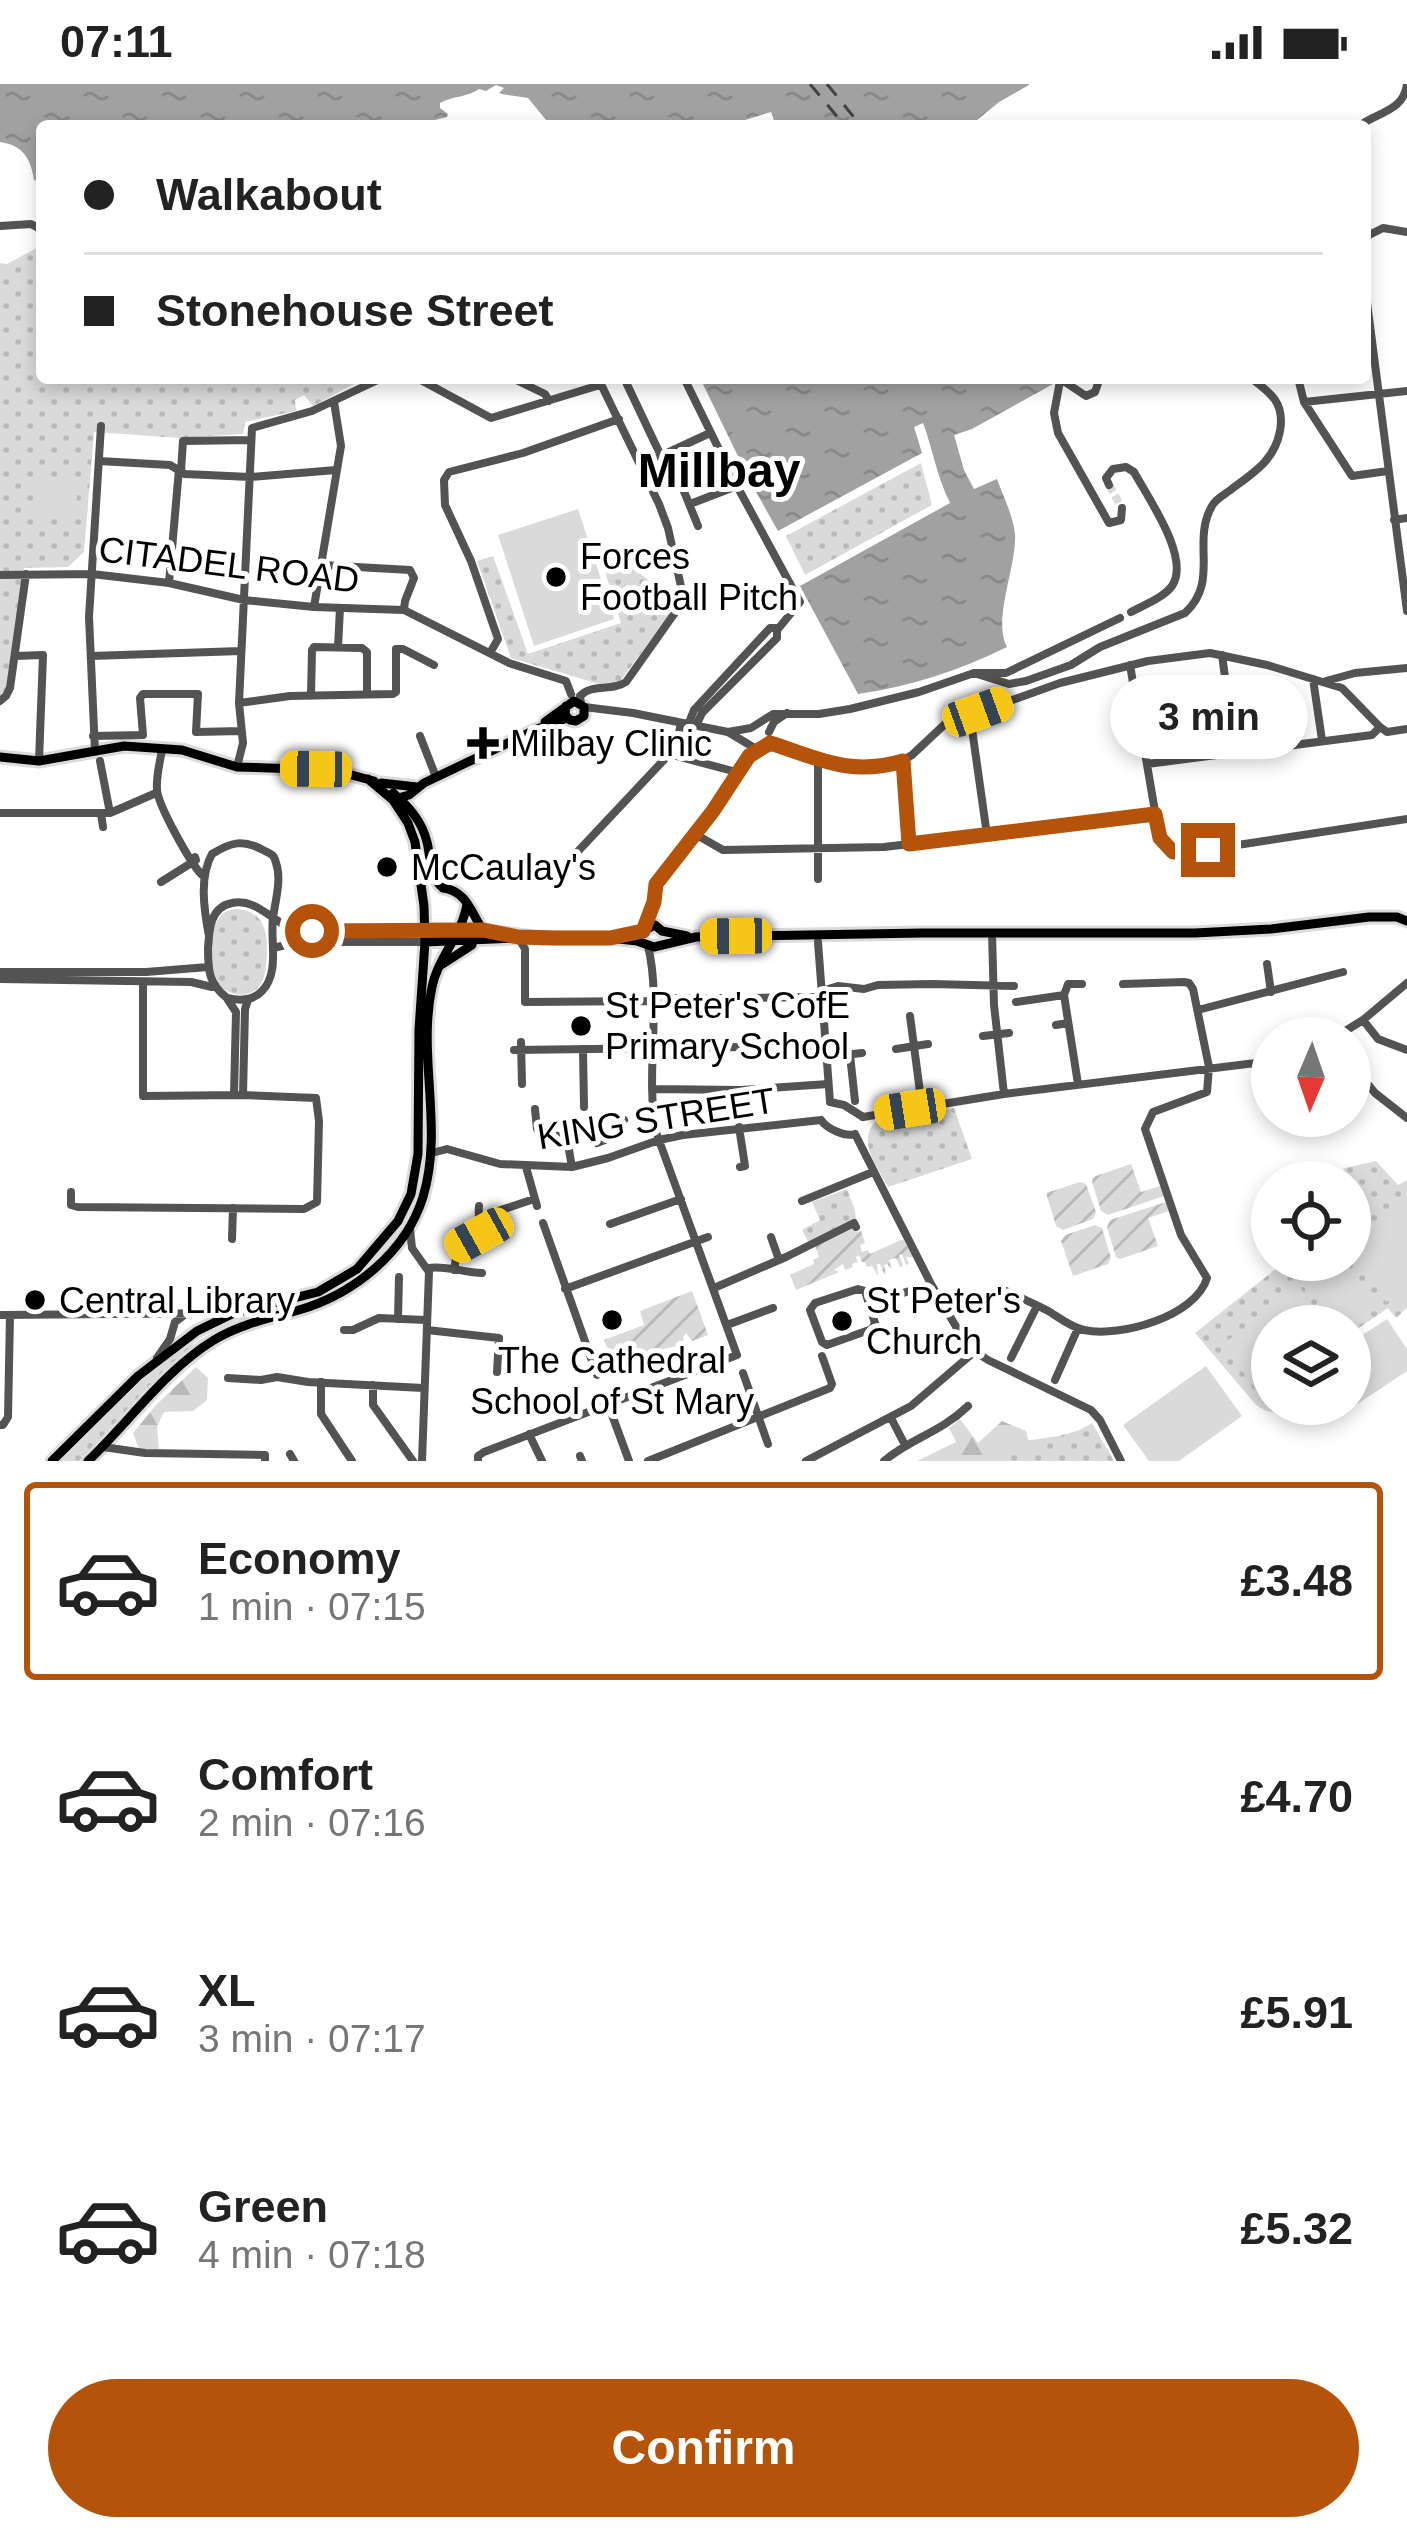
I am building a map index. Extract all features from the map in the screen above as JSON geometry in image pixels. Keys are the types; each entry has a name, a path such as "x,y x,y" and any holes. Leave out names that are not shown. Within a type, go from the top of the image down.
{"main road":[{"path":"405,797 536,729 574,701 582,710 573,722 568,706"},
{"path":"0,757 39,761 98,756 124,746 187,751 238,766 333,770 381,783 405,797 425,835 431,875 443,888 458,892 486,936"},
{"path":"368,779 405,797"},
{"path":"381,783 405,797"},
{"path":"52,1461 154,1364 197,1331 234,1313 318,1292 335,1283 357,1269 398,1221 411,1195 417,1164 425,936 405,797"},
{"path":"424,906 443,888"},
{"path":"88,1461 202,1348 235,1329 331,1298 387,1257 410,1227 432,1153 431,988 467,903"},
{"path":"425,936 459,930 486,936 650,940 1201,933 1369,917 1396,917 1406,922"},
{"path":"650,940 664,937 662,929 692,937"},
{"path":"425,936 451,942 486,936"},
{"path":"438,968 486,936"}],"street":[{"path":"1367,120 1400,104 1406,84"},
{"path":"0,226 36,226"},
{"path":"1371,232 1383,228 1407,232"},
{"path":"1371,337 1407,611"},
{"path":"238,766 243,742 239,703 251,428 312,411 369,384"},
{"path":"428,384 491,418 591,384"},
{"path":"524,384 549,400"},
{"path":"601,384 668,528 684,600 626,682 583,692 582,710 607,710 728,732 764,748 774,722 788,713"},
{"path":"624,384 698,526"},
{"path":"551,880 670,754 688,724 777,638 778,629 799,606 687,384"},
{"path":"1059,384 1054,413 1058,433 1109,524 1121,520 1122,508"},
{"path":"1068,384 1086,396 1098,384"},
{"path":"974,673 1009,684 1026,681 1185,613 1201,593 1210,508 1270,458 1279,437 1278,400 1258,384"},
{"path":"1300,384 1304,402 1352,476 1388,471"},
{"path":"1304,402 1407,391"},
{"path":"314,607 341,439 334,401"},
{"path":"490,652 498,639 471,561 445,506 444,480 449,472 524,453 619,418"},
{"path":"101,426 89,617 93,736 110,801 103,827"},
{"path":"660,457 710,433"},
{"path":"169,584 183,440 251,440"},
{"path":"99,461 250,477 336,470"},
{"path":"1109,485 1106,478 1113,469 1126,467 1134,472 1177,559 1170,588 1131,612"},
{"path":"690,504 737,486"},
{"path":"1394,520 1407,518"},
{"path":"321,565 410,570 414,578 404,610"},
{"path":"0,700 10,688 26,574"},
{"name":"CITADEL ROAD","path":"0,575 92,574 244,600 404,610 508,663 566,681 571,688 568,706"},
{"path":"338,647 340,608"},
{"path":"478,1461 484,1451 737,1355 652,1111 650,940 656,884 740,773 753,747 747,734 772,714 819,714 871,705 974,673 1001,675 1120,618"},
{"path":"311,694 312,650 338,647 367,652 367,694"},
{"path":"239,703 311,694 396,692 396,649 434,665"},
{"path":"91,656 242,651"},
{"path":"728,732 762,726 769,738 818,761 879,766 903,761 940,727 1073,678 1202,653 1342,688 1379,728 1387,732 1407,729"},
{"path":"1222,655 1235,751"},
{"path":"15,656 43,656 39,761"},
{"path":"1130,665 1155,814 1163,843 1173,852 1407,819"},
{"path":"1325,682 1407,668"},
{"path":"1342,688 1343,676"},
{"path":"1313,679 1322,740"},
{"path":"568,706 579,684 598,688"},
{"path":"93,736 142,735 143,694 197,694 196,732 241,731"},
{"path":"970,715 987,835"},
{"path":"1147,764 1372,735 1379,728"},
{"path":"420,736 436,777"},
{"path":"163,750 156,793 203,876"},
{"path":"670,754 740,773"},
{"path":"818,761 818,879"},
{"path":"903,761 909,844"},
{"path":"0,813 105,814 156,793"},
{"path":"695,834 723,850 818,848 909,844 1155,814"},
{"path":"214,987 208,967 203,876 208,860 218,850 249,842 272,855 278,868 273,948 268,983 260,994 249,999 227,998"},
{"path":"161,882 191,858 208,860"},
{"path":"209,936 215,914 239,902 302,931 403,929 425,936"},
{"path":"654,902 662,929"},
{"path":"403,929 424,906"},
{"path":"992,933 1004,1094"},
{"path":"273,948 299,942 425,936"},
{"path":"518,937 525,949 525,1001 749,998 822,994 838,986 1014,986"},
{"path":"818,942 830,1102"},
{"path":"1267,964 1271,992"},
{"path":"0,976 208,967"},
{"path":"1198,1010 1343,972"},
{"path":"0,976 191,982 214,987 236,1012 238,1095"},
{"path":"71,1192 75,1207 304,1209 317,1202 316,1098 143,1096 143,982"},
{"path":"998,1287 1078,1328 1111,1332 1159,1319 1190,1304 1207,1283 1181,1235 1145,1129 1161,1108 1207,1092 1209,1067 1193,989 1189,983 1123,984"},
{"path":"1367,1017 1407,983"},
{"path":"1078,1084 1064,995 1068,984 1082,984"},
{"path":"1016,1002 1064,995"},
{"path":"238,1082 249,999"},
{"path":"910,1016 922,1107"},
{"path":"1056,1025 1068,1023"},
{"path":"1371,1030 1378,1039 1407,1050"},
{"path":"982,1036 1003,1034"},
{"path":"896,1049 928,1044"},
{"path":"521,1084 519,1047 862,1053"},
{"path":"584,1049 584,1107"},
{"path":"850,1055 855,1101"},
{"path":"830,1102 863,1117 1251,1063"},
{"path":"652,1089 828,1084"},
{"path":"1371,1089 1407,1118"},
{"path":"830,1102 821,1120 844,1134 862,1128 863,1117"},
{"path":"535,1109 537,1129 567,1138 572,1167"},
{"path":"618,1154 610,1138 615,1125 624,1120"},
{"name":"KING STREET","path":"432,1153 447,1149 489,1162 572,1167 659,1140 821,1120"},
{"path":"739,1127 746,1166 740,1166"},
{"path":"855,1134 931,1284 974,1353 1084,1407 1100,1420 1121,1461"},
{"path":"597,1143 610,1138"},
{"path":"494,1223 495,1211 535,1203 526,1167"},
{"path":"809,1186 807,1200 873,1172"},
{"path":"615,1225 681,1199"},
{"path":"454,1270 455,1242 482,1230 479,1206"},
{"path":"232,1208 232,1239"},
{"path":"543,1223 592,1371"},
{"path":"714,1288 854,1223 856,1227"},
{"path":"410,1227 416,1255 428,1268 482,1273"},
{"path":"565,1289 708,1237"},
{"path":"771,1237 779,1259"},
{"path":"387,1257 416,1255"},
{"path":"418,1461 428,1268"},
{"path":"398,1319 399,1277"},
{"path":"869,1305 931,1284"},
{"path":"858,1288 865,1291 869,1305 875,1323 872,1329 826,1345 821,1342 810,1310 815,1303 858,1288"},
{"path":"1011,1358 1037,1306"},
{"path":"727,1325 773,1308"},
{"path":"0,1425 8,1417 5,1315 234,1313"},
{"path":"154,1315 171,1329"},
{"path":"154,1364 171,1329 184,1315"},
{"path":"184,1315 194,1323 202,1348"},
{"path":"344,1330 375,1319 398,1319 499,1338 497,1372"},
{"path":"1055,1380 1078,1328"},
{"path":"806,1461 922,1399 974,1353"},
{"path":"649,1461 830,1388 822,1356"},
{"path":"743,1373 768,1444"},
{"path":"228,1378 424,1388"},
{"path":"321,1382 321,1414 352,1461"},
{"path":"374,1385 373,1405 418,1461"},
{"path":"608,1404 629,1461"},
{"path":"884,1461 905,1445 946,1426 968,1406"},
{"path":"891,1418 905,1445"},
{"path":"120,1430 126,1449"},
{"path":"529,1434 542,1461"},
{"path":"103,1447 201,1458 265,1458"}],"green space":[{"path":"36,248 36,384 354,384 313,406 304,395 295,400 296,411 245,422 243,434 180,438 94,432 84,552 68,567 24,568 8,682 0,696 0,263"},
{"path":"921,463 932,505 805,575 786,536"},
{"path":"39,479 78,482 75,521 36,517"},
{"name":"Forces Football Pitch","path":"578,509 614,619 534,646 498,535"},
{"path":"596,542 679,602 621,680 606,686 511,658 477,561 493,556 528,654 621,623"},
{"path":"235,909 258,917 266,937 263,979 246,994 220,986 211,967 216,924"},
{"path":"954,1108 972,1159 888,1187 868,1146 875,1122"},
{"path":"1376,1161 1398,1185 1407,1180 1407,1308 1396,1318 1388,1308 1371,1320 1371,1305 1251,1305 1251,1399 1195,1333 1261,1281 1371,1281 1371,1162"},
{"path":"1131,1164 1141,1192 1160,1186 1164,1196 1108,1215 1101,1211 1093,1177"},
{"path":"1086,1184 1096,1212 1093,1219 1063,1230 1056,1226 1046,1193"},
{"path":"847,1189 856,1219 809,1243 802,1230 820,1220 812,1202"},
{"path":"1166,1202 1169,1211 1148,1218 1158,1246 1116,1257 1107,1227 1110,1220"},
{"path":"1407,1208 1407,1287 1386,1302 1371,1278 1371,1231"},
{"path":"1095,1225 1102,1228 1111,1258 1108,1264 1073,1276 1061,1241 1065,1235"},
{"path":"853,1226 855,1232 861,1231 862,1252 870,1254 903,1239 913,1257 906,1257 909,1264 899,1255 903,1266 896,1258 889,1260 892,1270 884,1265 884,1274 877,1264 878,1276 859,1255 853,1267 845,1270 843,1264 834,1270 839,1272 796,1290 790,1275 814,1264 819,1257 815,1245"},
{"path":"1308,1281 1359,1281 1375,1303 1371,1306 1328,1305"},
{"path":"1299,1286 1313,1305 1274,1305"},
{"path":"692,1291 708,1335 692,1341 686,1333 685,1344 615,1366 604,1340 644,1325 640,1311"},
{"path":"1387,1319 1407,1349 1407,1371 1371,1395 1371,1329"},
{"path":"1251,1323 1251,1383 1223,1344"},
{"path":"193,1341 193,1349 158,1378 79,1461 58,1461 134,1388"},
{"path":"1206,1366 1242,1416 1179,1461 1149,1461 1123,1425"},
{"path":"196,1367 208,1378 207,1400 193,1411 164,1412 157,1427 159,1449 139,1449 133,1433"},
{"path":"960,1419 978,1443 1002,1421 1026,1431 1031,1450 993,1461 917,1461 956,1442 949,1428"},
{"path":"1092,1423 1114,1461 955,1461 1064,1435"}],"water":[{"path":"0,84 1029,84 977,120 774,120 771,112 745,120 546,120 528,98 499,93 504,88 496,85 440,103 448,114 435,120 36,120 36,181 20,150 0,142"},
{"path":"703,384 1053,384 954,435 974,489 997,479 1012,520 1015,547 1002,622 1007,647 934,676 858,694 800,586 950,503 923,423 914,427 922,453 778,531"}],"ferry route":[{"path":"810,84 840,120"},
{"path":"827,84 856,120"}],"tunnel":[{"path":"1109,485 1122,508"}],"place":[{"name":"Forces Football Pitch","path":"556,577"},
{"name":"Milbay Clinic","path":"483,743"},
{"name":"McCaulay's","path":"387,867"},
{"name":"St Peter's CofE Primary School","path":"581,1026"},
{"name":"Central Library","path":"35,1300"},
{"name":"The Cathedral School of St Mary","path":"612,1320"},
{"name":"St Peter's Church","path":"842,1321"}],"district":[{"name":"Millbay","path":"719,470"}],"route":[{"path":"312,931 483,930 556,938 610,938 643,931 656,884 749,756 770,743 838,766 903,761 909,844 1155,814 1160,838 1173,852 1208,850"}]}
